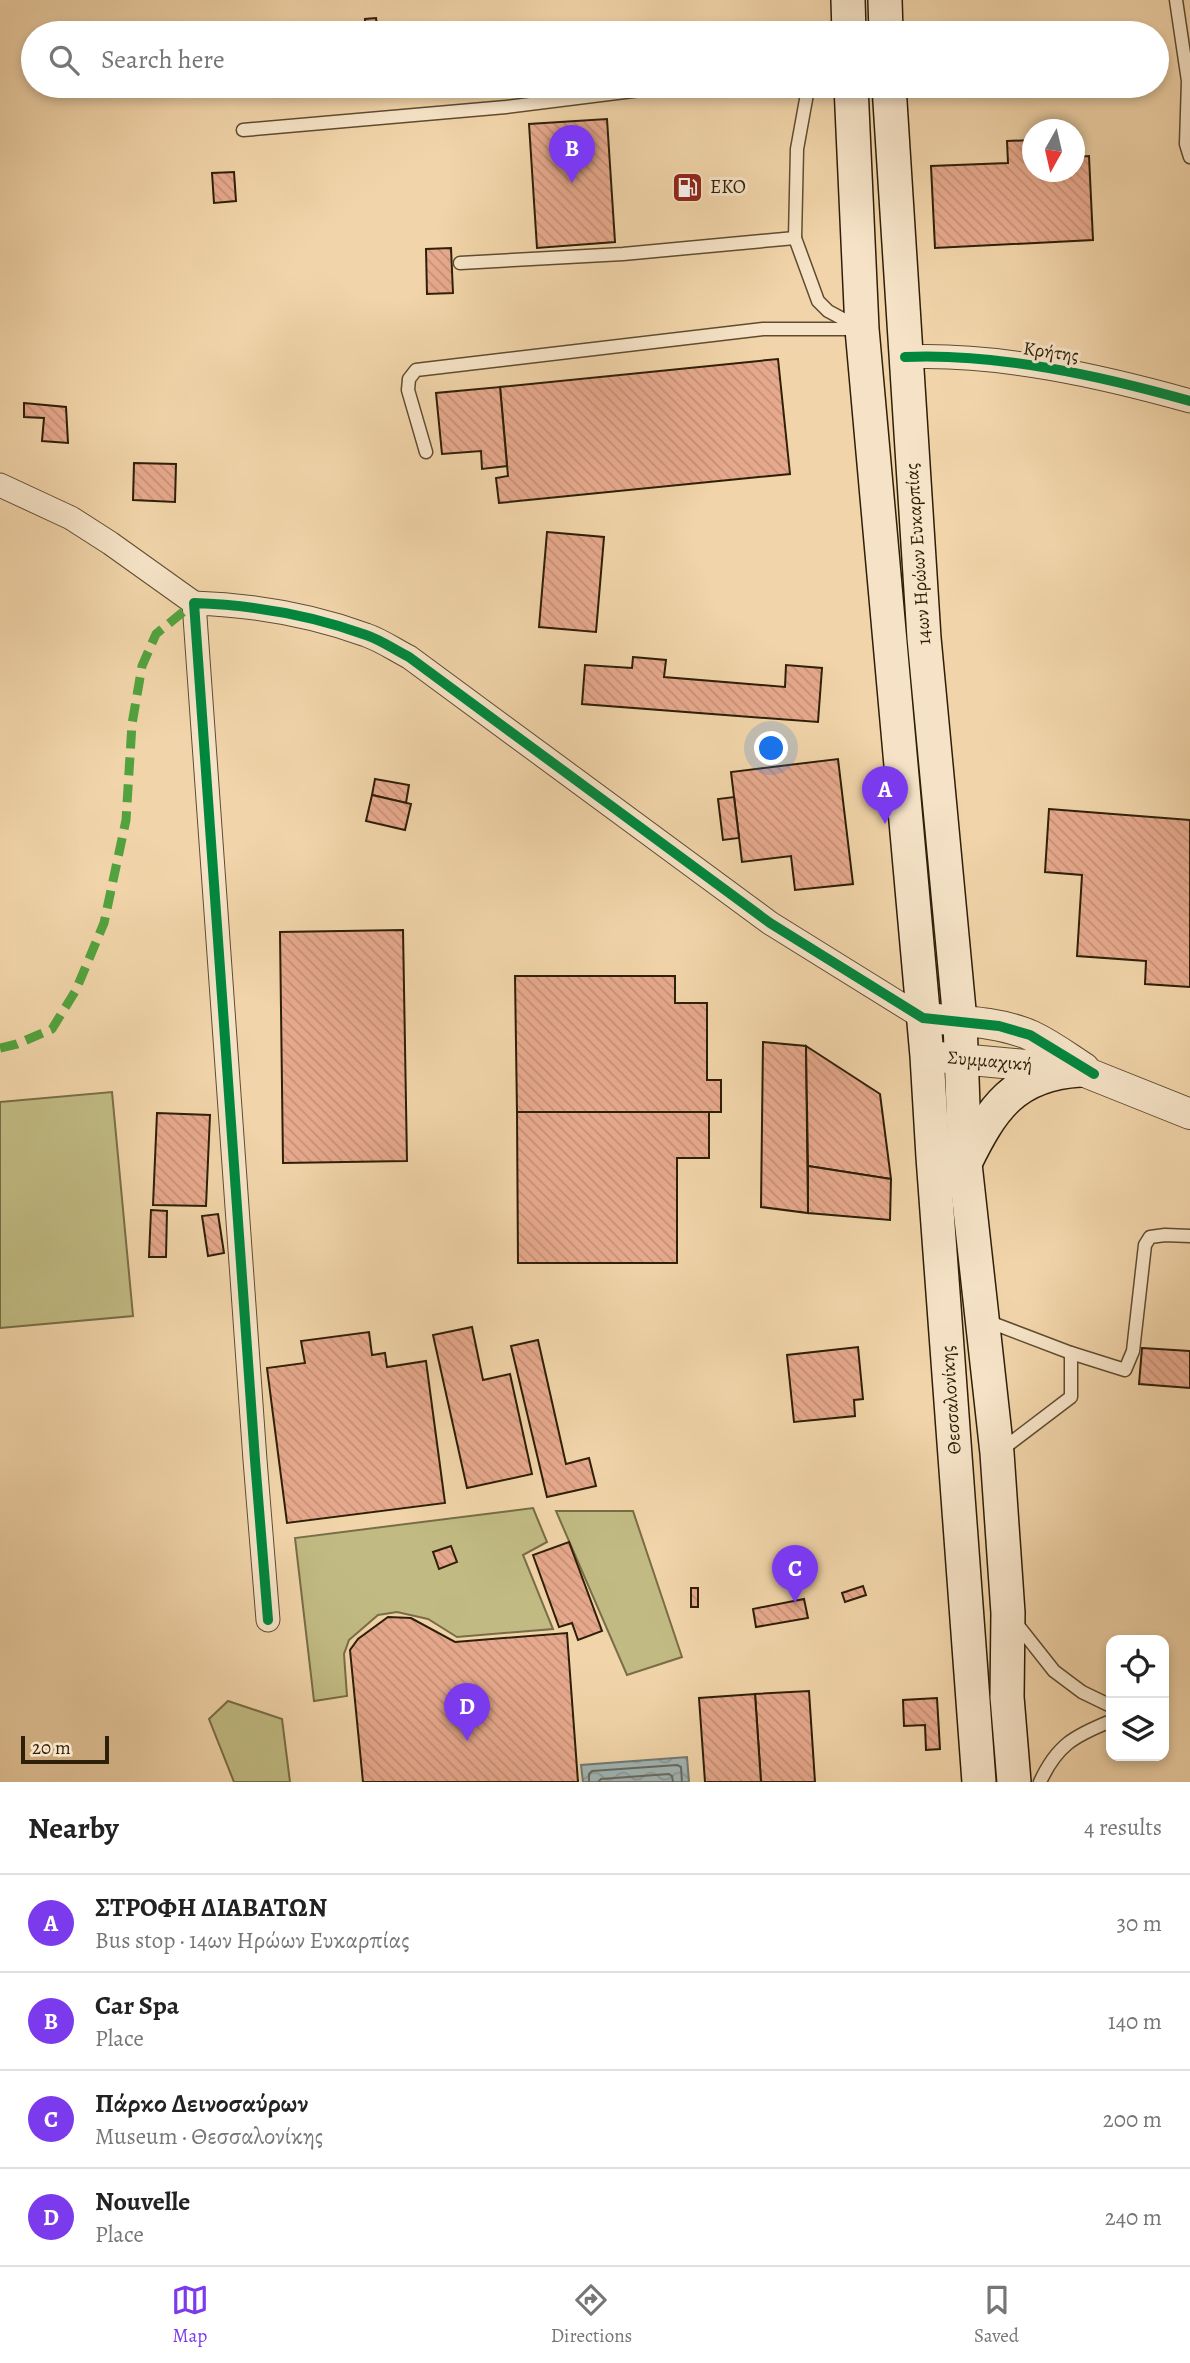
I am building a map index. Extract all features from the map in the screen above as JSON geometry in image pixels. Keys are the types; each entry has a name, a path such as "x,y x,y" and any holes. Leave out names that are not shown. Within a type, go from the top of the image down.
{"main road":[{"path":"848,0 849,21"},
{"path":"885,0 886,21"},
{"name":"14ων Ηρώων Ευκαρπίας","path":"852,98 862,329 923,1018"},
{"name":"14ων Ηρώων Ευκαρπίας","path":"889,98 924,638 960,1021"},
{"name":"Θεσσαλονίκης","path":"923,1018 979,1782"},
{"name":"Θεσσαλονίκης","path":"960,1021 965,1164 997,1453 1008,1613 1007,1698 1014,1782"},
{"path":"965,1164 991,1115 1013,1091 1054,1072 1087,1072"}],"street":[{"name":"Κρήτης","path":"905,357 961,359 1091,375 1190,401"},
{"path":"0,485 71,518 194,603 230,604 316,620 368,636 409,657 770,923 923,1018"},
{"path":"194,603 268,1620"},
{"name":"Συμμαχική","path":"923,1018 999,1026 1030,1035 1087,1072 1190,1114"},
{"name":"Συμμαχική","path":"927,1056 1087,1072"}],"lane":[{"path":"1176,0 1188,81 1186,144 1190,157"},
{"path":"243,130 506,107 578,98"},
{"path":"806,98 797,149 795,238 818,301 828,311 862,329"},
{"path":"460,263 623,254 795,238"},
{"path":"426,452 408,390 408,379 416,370 763,329 862,329"},
{"path":"983,1320 1125,1370 1133,1351 1145,1245 1150,1237 1190,1236"},
{"path":"997,1453 1070,1397 1071,1353"},
{"path":"1008,1613 1054,1671 1082,1692 1106,1704"},
{"path":"1040,1782 1049,1762 1064,1746 1083,1733 1106,1723"}],"shaded area":[{"path":"112,1092 133,1316 0,1328 0,1102"},
{"path":"533,1508 547,1542 523,1555 553,1629 457,1637 428,1619 397,1612 378,1615 349,1640 344,1654 347,1696 314,1701 295,1538"},
{"path":"556,1511 633,1511 682,1657 627,1675"},
{"path":"228,1701 282,1719 290,1782 234,1782 209,1719"}],"water":[{"path":"687,1757 689,1782 583,1782 581,1765"}],"building":[{"path":"607,119 615,242 537,248 529,124"},
{"path":"1022,140 1022,182 1085,182 1085,156 1089,156 1093,240 935,248 931,166 1008,163 1007,141"},
{"path":"234,172 236,201 214,203 212,173"},
{"path":"451,248 453,293 427,294 426,249"},
{"path":"778,359 790,474 499,503 496,478 508,476 500,387"},
{"path":"500,387 507,466 482,469 481,451 442,454 436,393"},
{"path":"24,403 66,407 68,443 42,441 44,418 24,417"},
{"path":"134,463 176,464 175,502 133,500"},
{"path":"547,532 604,537 596,632 539,627"},
{"path":"633,657 666,660 664,677 785,687 786,665 822,668 818,722 582,704 585,665 632,668"},
{"path":"838,759 853,884 795,890 791,856 742,862 731,772"},
{"path":"375,779 409,785 406,803 372,795"},
{"path":"372,795 411,804 405,830 366,821"},
{"path":"734,797 739,838 723,840 718,799"},
{"path":"1049,809 1190,820 1190,987 1145,984 1146,961 1077,956 1082,875 1045,872"},
{"path":"403,930 407,1161 283,1163 280,932"},
{"path":"515,976 675,976 675,1003 707,1003 707,1080 721,1080 721,1112 517,1112"},
{"path":"763,1042 806,1046 808,1213 761,1207"},
{"path":"806,1046 880,1094 891,1179 808,1166"},
{"path":"517,1112 709,1112 709,1158 677,1158 677,1263 518,1263"},
{"path":"157,1113 210,1115 206,1206 153,1205"},
{"path":"808,1166 891,1179 890,1220 808,1213"},
{"path":"151,1210 167,1211 166,1257 149,1257"},
{"path":"218,1214 224,1253 208,1256 202,1216"},
{"path":"472,1327 483,1380 510,1374 532,1474 467,1488 433,1335"},
{"path":"369,1332 372,1355 385,1353 387,1367 426,1361 445,1503 287,1523 267,1368 305,1363 301,1341"},
{"path":"538,1340 566,1464 589,1458 596,1486 547,1497 511,1346"},
{"path":"858,1347 863,1399 854,1400 855,1416 794,1422 787,1355"},
{"path":"1142,1348 1190,1351 1190,1388 1139,1384"},
{"path":"569,1542 602,1631 578,1640 572,1623 559,1627 533,1555"},
{"path":"451,1546 457,1562 439,1569 433,1552"},
{"path":"863,1586 866,1595 845,1602 842,1593"},
{"path":"691,1588 698,1588 698,1607 691,1607"},
{"path":"804,1599 808,1618 756,1627 753,1609"},
{"path":"388,1617 411,1618 455,1642 567,1633 578,1782 363,1782 350,1650 358,1639"},
{"path":"809,1691 815,1782 761,1782 755,1694"},
{"path":"755,1694 761,1782 705,1782 699,1698"},
{"path":"937,1698 940,1749 926,1750 925,1725 904,1726 903,1700"}],"marked path":[{"path":"0,1048 52,1029 76,990 104,923 126,820 132,724 142,666 156,634 194,603"}],"cycle path":[{"path":"905,357 976,359 1049,368 1190,401"},
{"path":"268,1620 194,603 238,606 303,617 383,642 409,657 770,923 923,1018 999,1026 1030,1035 1094,1074"}],"place":[{"name":"Car Spa","path":"572,183"},
{"name":"ΕΚΟ","path":"687,187"},
{"name":"ΣΤΡΟΦΗ ΔΙΑΒΑΤΩΝ","path":"885,824"},
{"name":"Πάρκο Δεινοσαύρων","path":"795,1603"},
{"name":"Nouvelle","path":"467,1741"}]}
